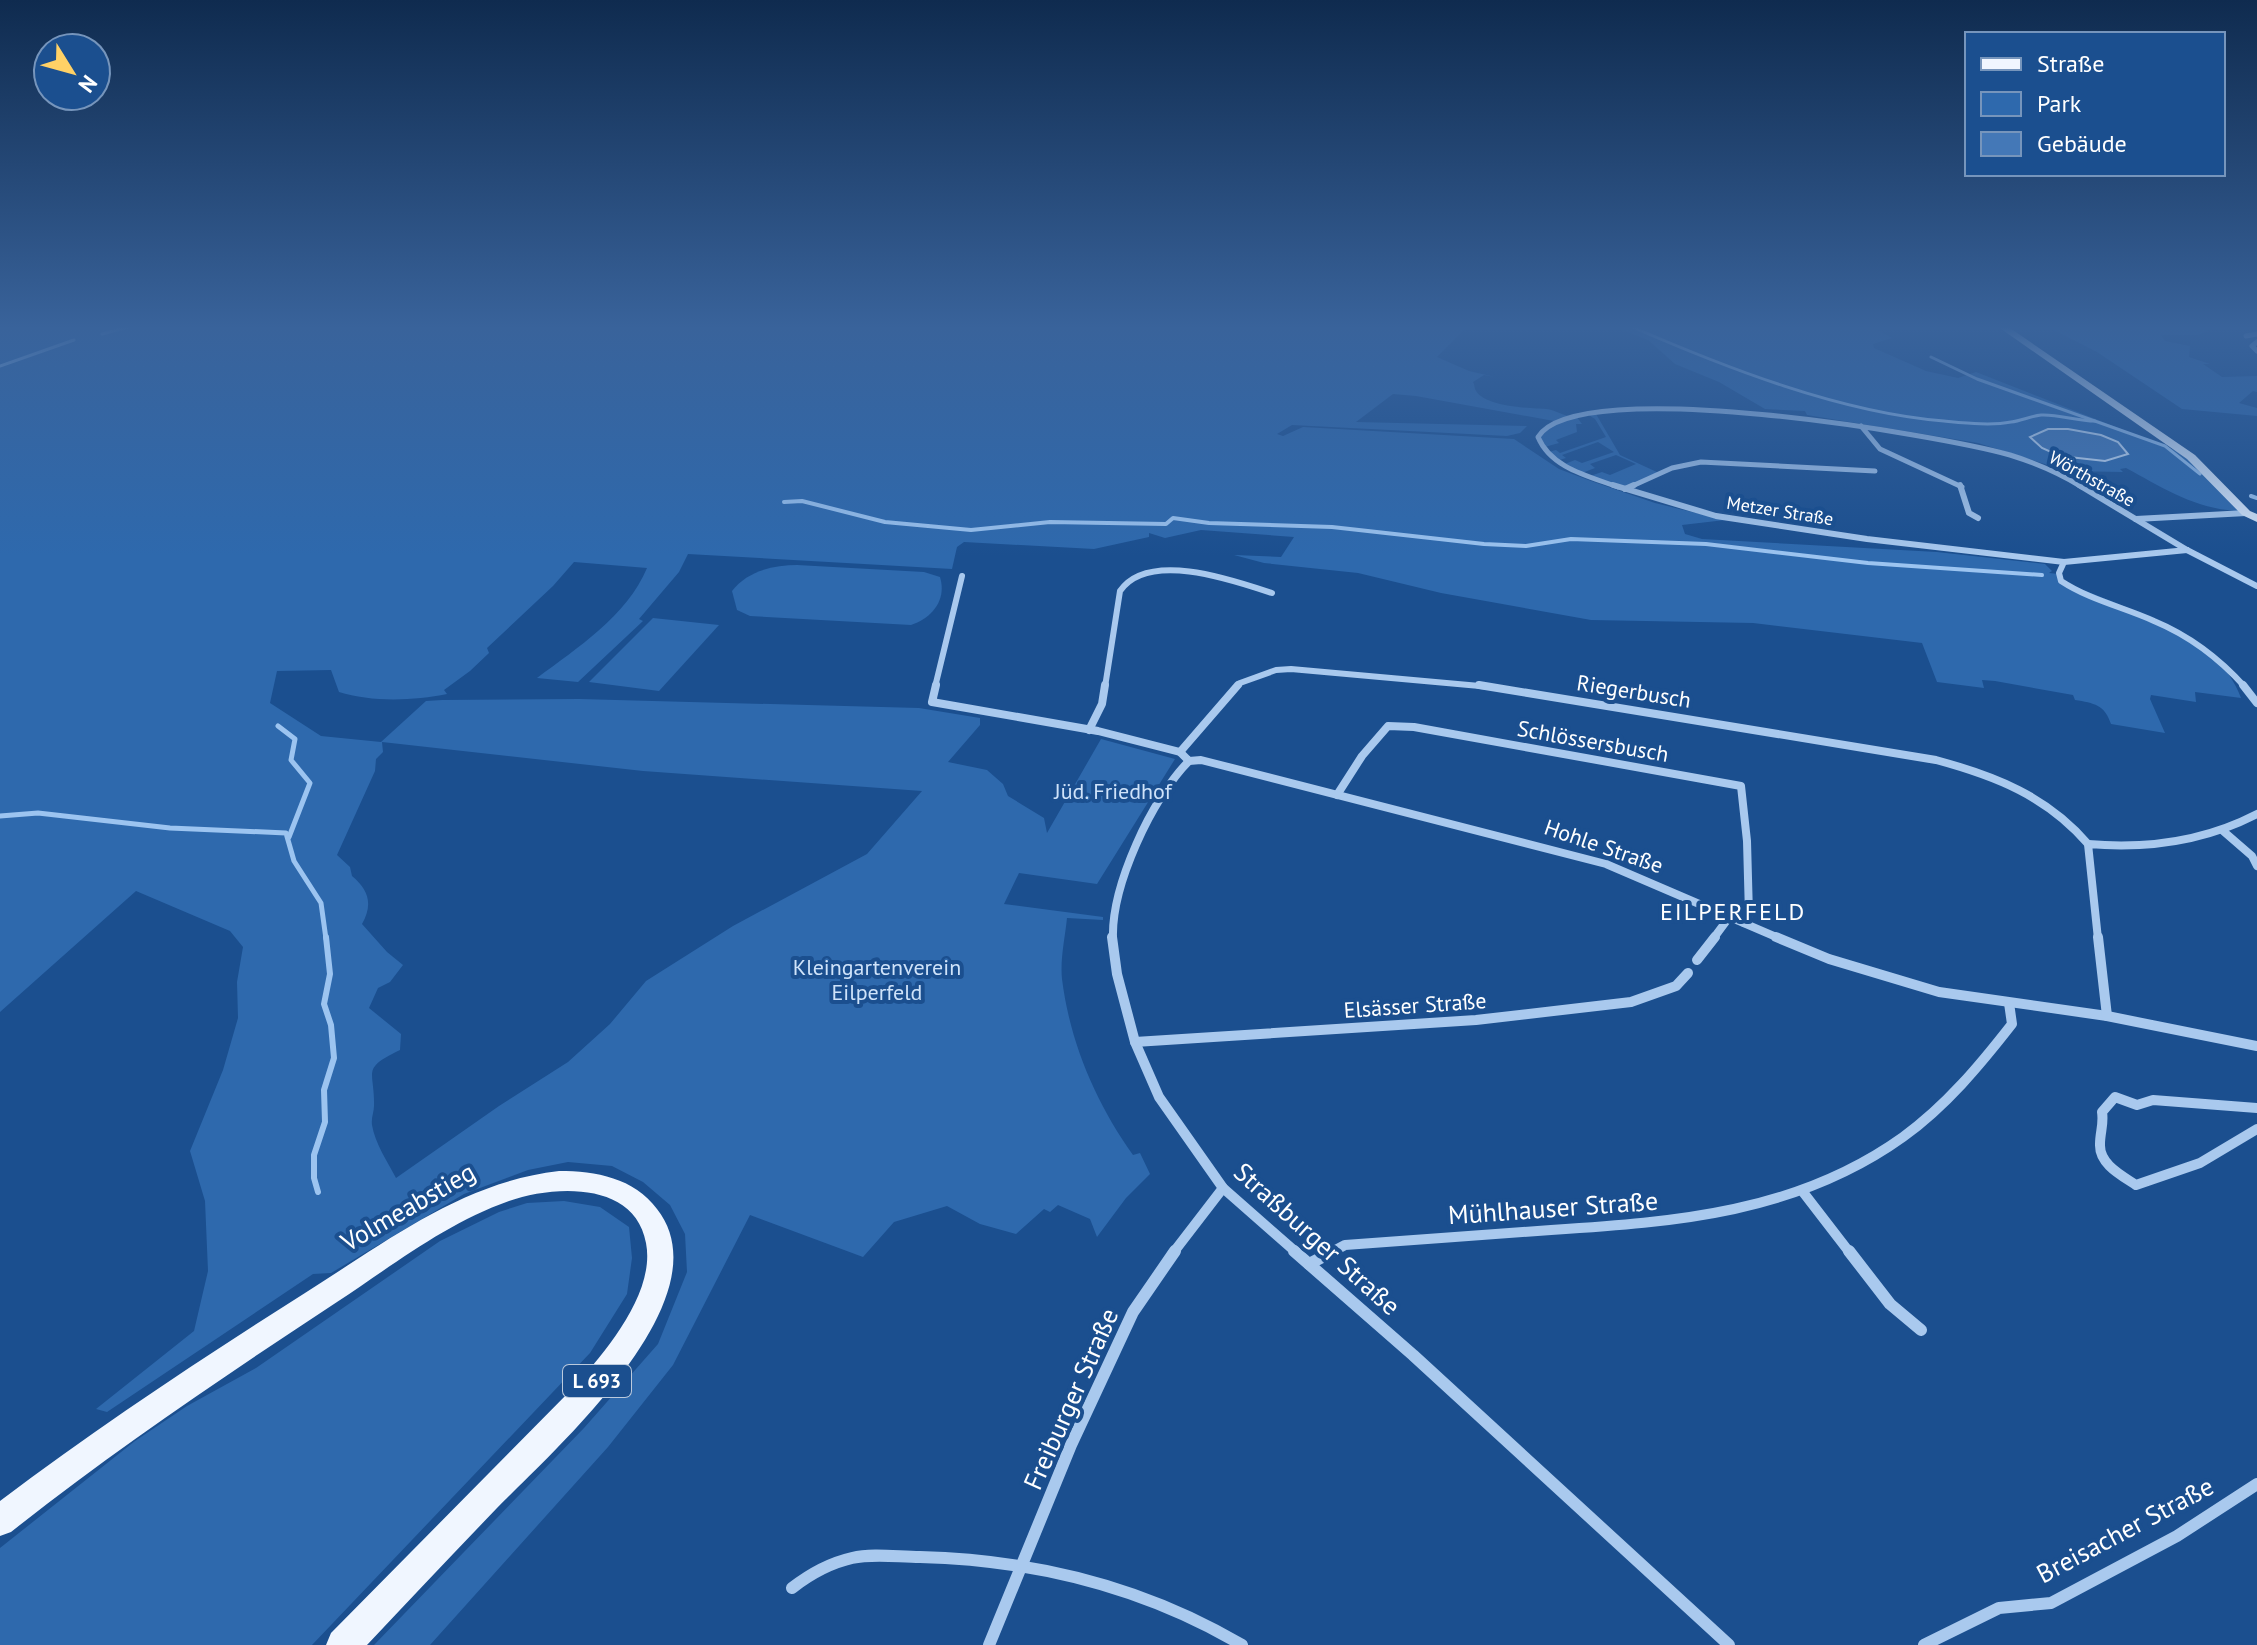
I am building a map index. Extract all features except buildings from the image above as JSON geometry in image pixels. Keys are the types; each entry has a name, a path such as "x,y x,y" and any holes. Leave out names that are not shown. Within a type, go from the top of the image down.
{"main road":[{"path":"2112,403 2191,457 2252,515"},
{"name":"Volmeabstieg","path":"0,1521 111,1438 210,1370 423,1232 503,1192 541,1184 571,1179 599,1183 623,1192 643,1209 656,1227 661,1257 654,1292 633,1333 602,1376 558,1424 343,1645"}],"street":[{"name":"Wörthstraße","path":"1625,489 1558,463 1538,444 1541,430 1556,421 1576,416 1670,409 1739,410 1861,426 1976,447 2037,464 2257,586"},
{"path":"1861,426 1880,449 1962,486 1969,513 1978,518"},
{"name":"Metzer Straße","path":"1625,489 1672,468 1701,462 1875,471"},
{"name":"Metzer Straße","path":"1625,489 1716,516 1867,539 2064,562 2188,550"},
{"path":"2136,519 2252,515"},
{"path":"2064,562 2059,573 2061,581 2093,599 2190,637 2211,651 2257,703"},
{"path":"1089,730 1102,704 1120,591 1125,580 1150,570 1173,570 1272,593"},
{"name":"Hohle Straße","path":"962,576 932,702 1089,730 1593,860 1633,873 1829,959 1899,982 2009,1003 2107,1016 2257,1046"},
{"name":"Riegerbusch","path":"1185,756 1240,683 1258,675 1276,670 1301,669 1416,678 1619,706 1936,760 1984,773 2042,801 2067,820 2088,844"},
{"name":"Schlössersbusch","path":"1337,795 1362,756 1388,726 1414,727 1741,786 1747,841 1749,915 1744,923"},
{"name":"Straßburger Straße","path":"1185,756 1140,837 1122,883 1112,934 1117,974 1135,1042 1159,1097 1223,1188 1729,1645"},
{"path":"2107,1016 2088,844 2108,847 2185,839 2222,830 2257,814"},
{"path":"2222,830 2245,849 2257,866"},
{"path":"1697,960 1730,916"},
{"name":"Elsässer Straße","path":"1135,1042 1476,1020 1631,1002 1676,986 1688,973"},
{"name":"Mühlhauser Straße","path":"1309,1264 1345,1245 1671,1222 1724,1213 1803,1192 1876,1157 1925,1122 1977,1071 2012,1024 2009,1003"},
{"path":"2257,1108 2153,1100 2137,1105 2115,1097 2102,1112 2104,1122 2099,1147 2110,1168 2136,1185 2172,1177 2226,1150 2257,1129"},
{"name":"Freiburger Straße","path":"989,1645 1071,1445 1133,1312 1188,1231 1223,1188"},
{"path":"1803,1192 1890,1304 1921,1330"},
{"name":"Breisacher Straße","path":"1924,1645 1999,1608 2024,1603 2051,1603 2177,1536 2257,1484"},
{"path":"792,1588 812,1572 853,1557 923,1557 1024,1564 1162,1602 1242,1645"}],"green space":[{"path":"0,403 1381,403 1356,422 1527,426 1520,433 1507,436 1292,425 1277,434 1283,436 1303,427 1514,439 1559,469 1655,503 1725,520 1682,525 1685,534 1702,539 1937,552 2045,564 2052,571 2049,573 2059,574 2061,581 2138,612 2190,639 2212,656 2230,676 2241,698 2195,692 2196,702 2151,695 2165,733 2111,724 2102,709 2075,700 2073,695 1995,681 1982,680 1984,688 1937,682 1922,643 1753,623 1591,620 1441,593 1358,573 1264,563 1234,555 1281,557 1294,537 1201,530 1165,538 1149,533 1149,537 1094,549 964,542 957,547 952,569 688,554 679,572 639,619 643,621 578,682 537,678 614,616 647,568 574,562 487,648 489,653 444,690 447,694 406,699 364,698 339,692 331,670 277,671 270,703 321,736 381,742 426,701 442,700 579,699 919,708 980,718 980,725 948,762 987,770 1003,784 1008,796 1044,818 1047,833 1101,739 1175,759 1097,884 1019,873 1004,904 1103,917 1103,920 1067,918 1062,964 1066,1003 1078,1049 1096,1093 1133,1155 1140,1153 1150,1174 1126,1198 1097,1237 1090,1219 1058,1205 1050,1212 1044,1209 1016,1234 980,1224 947,1206 894,1222 863,1257 750,1215 673,1365 608,1447 430,1645 374,1645 584,1428 658,1344 687,1272 685,1234 670,1205 643,1182 612,1166 568,1162 528,1170 464,1194 331,1273 313,1274 107,1412 96,1409 194,1331 208,1271 205,1201 190,1151 223,1070 238,1018 237,982 243,947 230,931 136,891 0,1012","holes":["382,742 643,771 922,791 867,854 733,926 646,981 610,1024 568,1062 396,1178 374,1132 372,1072 379,1062 400,1050 401,1034 369,1008 378,988 390,982 403,965 362,924 368,904 366,892 352,876 350,867 337,855 375,771 376,759 383,752"]},
{"path":"1453,403 1497,403 1546,409 1576,416 1582,424 1576,424 1577,432 1556,440 1559,443 1541,448 1538,434 1554,421"},
{"path":"1754,403 2054,403 2182,453 2240,511 2195,502 2126,468 2120,469 2123,472 2067,471 1978,443 1807,415 1805,411 1765,409"},
{"path":"2173,403 2239,403 2257,408 2257,416 2182,409"},
{"path":"1587,414 1596,414 1620,455 1659,473 1625,489 1590,476 1602,472 1610,475 1636,464 1616,455 1590,464 1595,468 1582,473 1562,465 1575,460 1582,463 1614,452 1598,442 1562,455 1566,458 1556,461 1545,453 1556,450 1560,453 1606,437 1595,419"},
{"path":"797,565 924,572 940,577 941,593 931,613 911,625 750,616 737,610 732,591 745,578 770,568"},
{"path":"653,618 719,625 659,691 589,682"},
{"path":"564,1201 600,1207 629,1227 632,1258 627,1294 590,1353 312,1645 0,1645 0,1548 135,1441 187,1406 256,1368 440,1241 499,1212 527,1203"}],"waterway":[{"path":"1842,403 1905,416 1978,424 2003,423 2041,415 2095,421"},
{"path":"2044,403 2095,421"},
{"path":"2095,421 2165,446 2200,474"},
{"path":"2251,496 2257,498"},
{"path":"784,502 802,501 885,522 971,530 1050,522 1166,524 1173,518 1209,523 1332,527 1484,544 1526,546 1571,539 1706,544 1868,563 2042,575"},
{"path":"278,726 295,739 291,760 310,783 289,837"},
{"path":"0,816 38,813 170,828 286,833 294,861 321,903 326,939"},
{"path":"318,1192 314,1178 314,1155 325,1122 324,1090 334,1058 331,1025 324,1004 330,974 326,937"}],"district":[{"name":"EILPERFELD","path":"1733,912"}],"park label":[{"name":"Jüd. Friedhof","path":"1113,791"},
{"name":"Kleingartenverein Eilperfeld","path":"877,980"}]}
